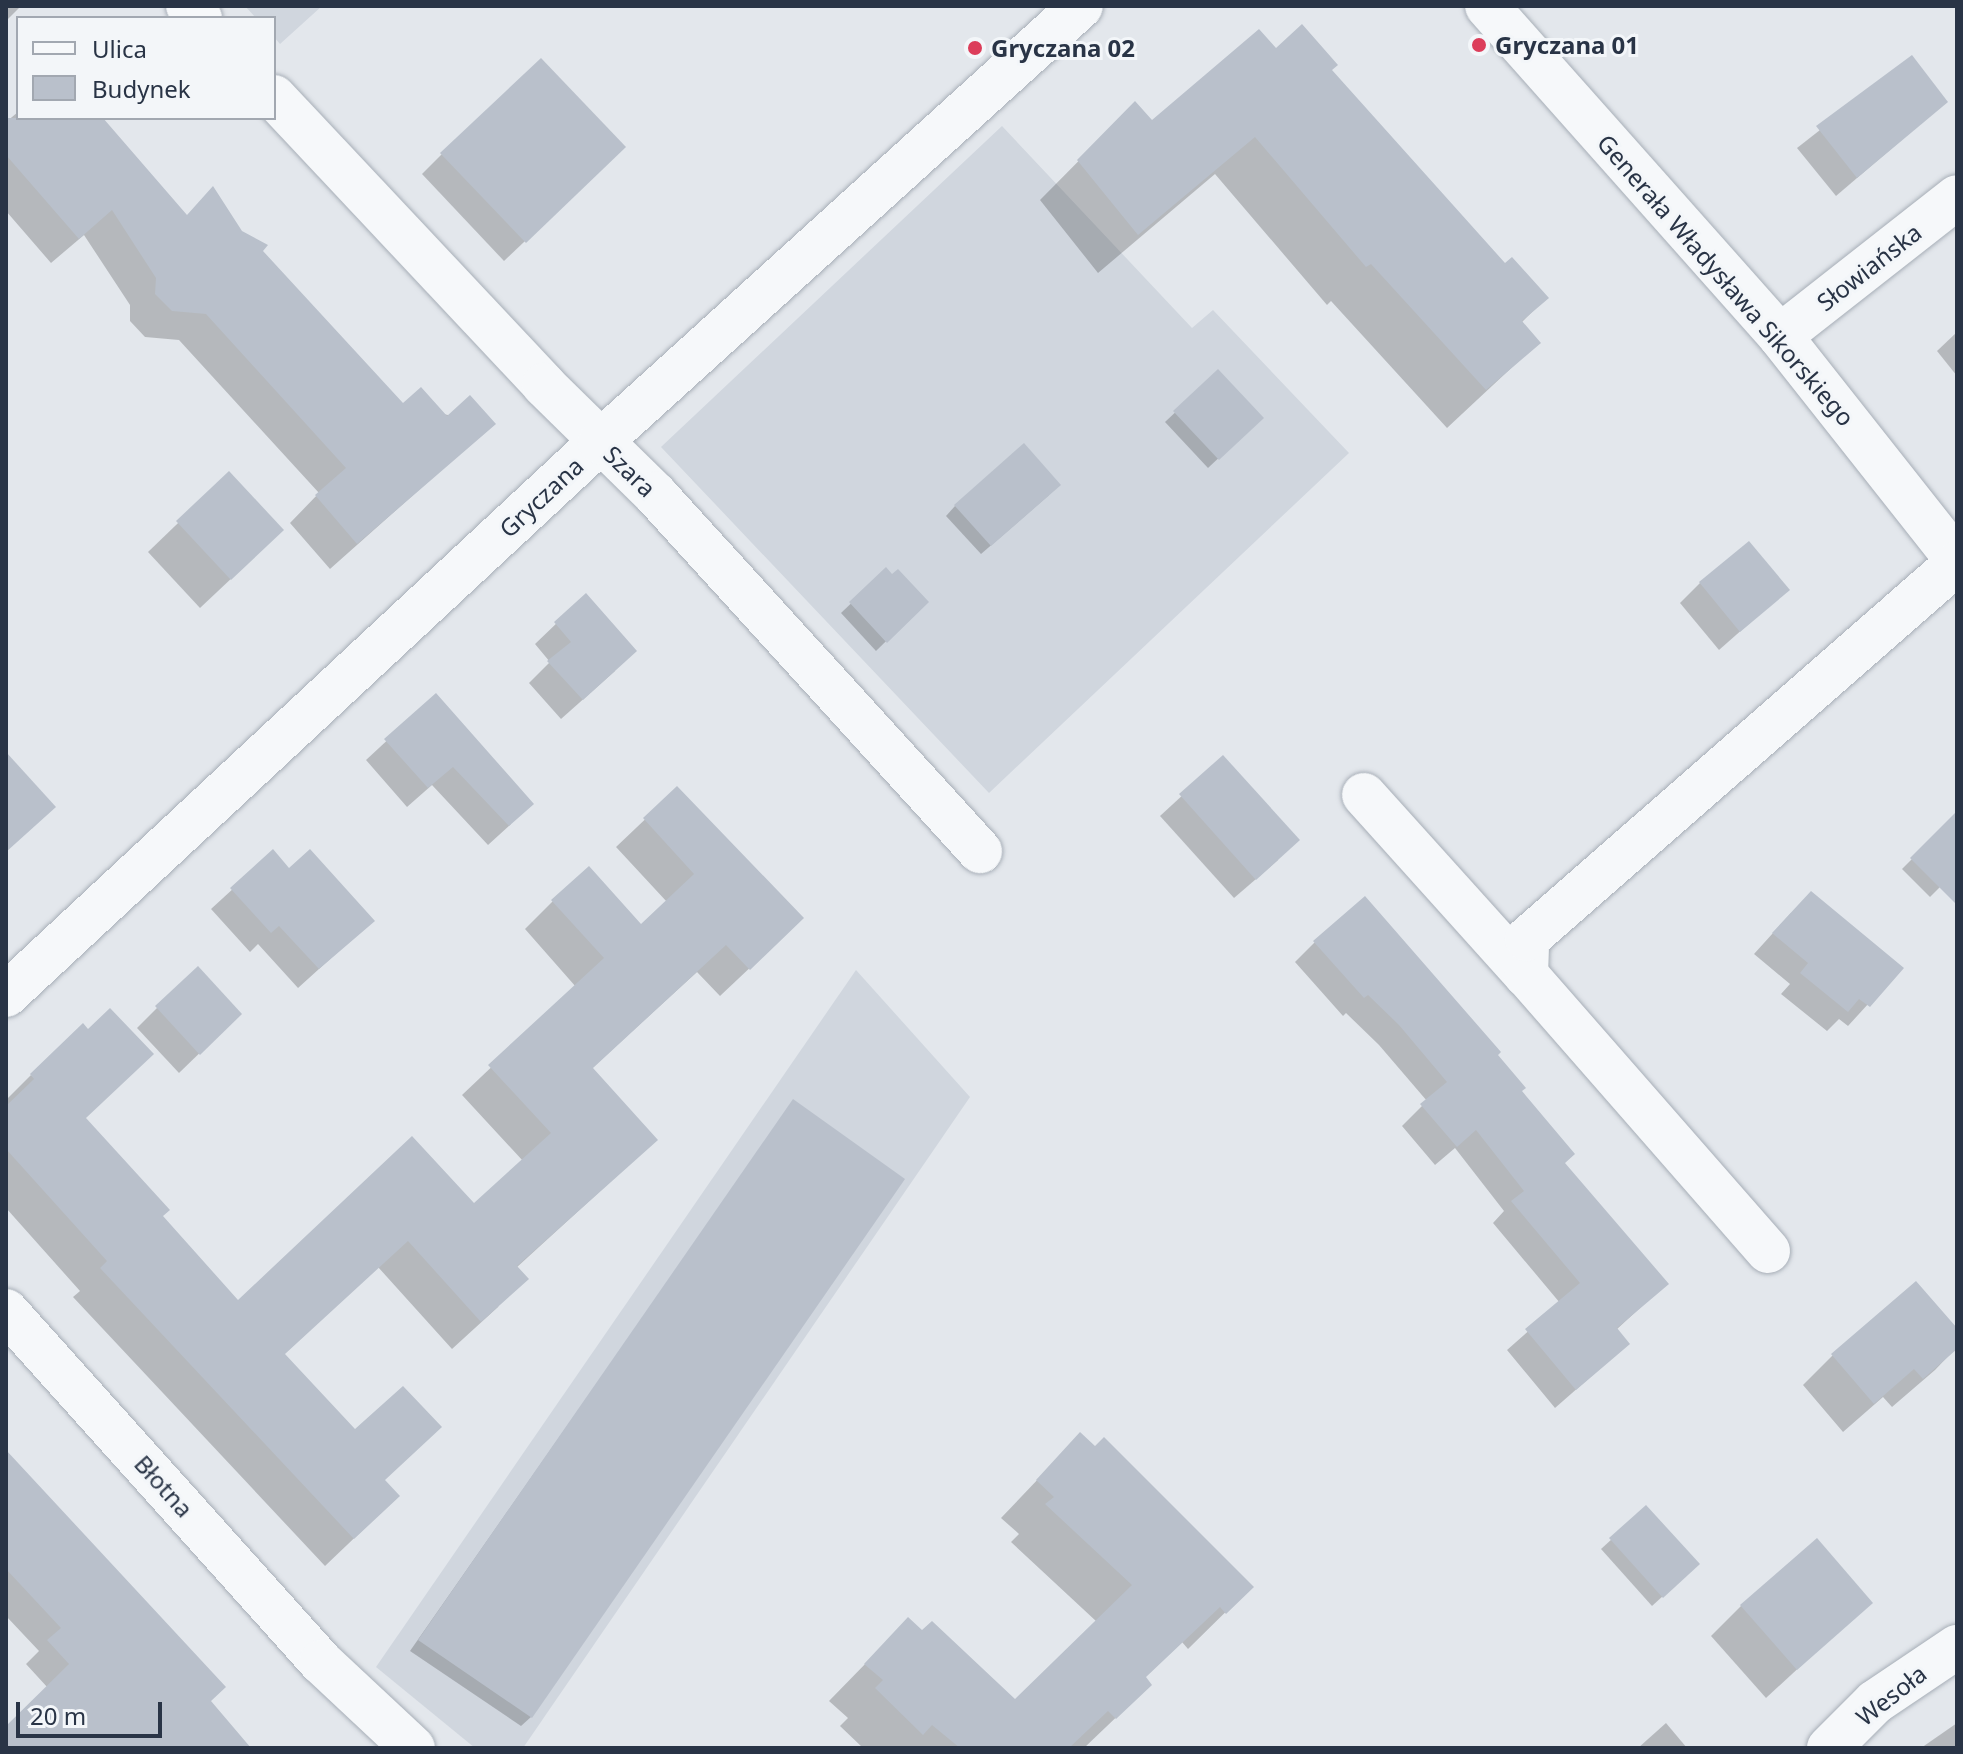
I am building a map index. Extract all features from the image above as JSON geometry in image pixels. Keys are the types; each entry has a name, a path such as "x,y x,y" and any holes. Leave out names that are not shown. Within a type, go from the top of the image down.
{"street":[{"name":"Gryczana","path":"6,995 600,442 1081,6"},
{"name":"Generała Władysława Sikorskiego","path":"1487,6 1780,336 1957,562"},
{"name":"Szara","path":"276,99 600,442 655,494 980,851"},
{"name":"Słowiańska","path":"1780,336 1957,197"},
{"path":"1526,975 1527,939 1957,562"},
{"path":"1364,795 1768,1251"},
{"name":"Błotna","path":"6,1311 321,1662 413,1748"},
{"name":"Wesoła","path":"1829,1748 1875,1702 1957,1647"}],"shaded area":[{"path":"245,6 322,6 280,44 276,39 276,16 254,16"},
{"path":"1002,126 1192,328 1213,310 1349,453 989,793 661,447"},
{"path":"856,970 970,1097 523,1748 475,1748 376,1667"}],"building":[{"path":"1302,24 1338,65 1332,70 1505,263 1512,257 1549,298 1522,321 1541,343 1486,390 1371,264 1366,267 1255,137 1138,235 1077,160 1135,101 1152,120 1259,29 1276,48"},
{"path":"1912,55 1948,102 1857,178 1816,126"},
{"path":"541,58 626,147 526,243 440,153"},
{"path":"6,118 105,120 187,215 213,186 242,231 268,245 263,251 403,403 421,387 447,416 470,395 496,424 357,544 315,495 346,468 206,314 172,311 155,294 156,278 112,210 79,239 6,155"},
{"path":"1218,369 1264,418 1219,460 1173,411"},
{"path":"1024,443 1061,485 991,546 954,505"},
{"path":"229,471 284,530 231,580 176,521"},
{"path":"1749,541 1790,590 1740,632 1699,582"},
{"path":"886,567 892,574 898,569 929,602 887,643 849,602"},
{"path":"586,593 637,651 583,700 547,661 571,642 554,622"},
{"path":"436,693 534,804 509,826 453,767 428,788 384,739"},
{"path":"6,752 56,807 6,852"},
{"path":"1223,755 1300,840 1256,880 1179,794"},
{"path":"677,786 804,918 750,970 726,945 593,1068 658,1140 517,1266 529,1279 481,1322 408,1241 285,1354 355,1429 403,1386 442,1427 385,1480 400,1496 354,1539 100,1268 107,1261 6,1149 6,1106 34,1079 30,1074 83,1023 88,1029 110,1008 154,1054 86,1118 170,1210 163,1216 238,1300 412,1136 474,1203 551,1133 488,1065 604,958 551,900 589,866 641,924 694,874 643,818"},
{"path":"1957,811 1957,905 1910,858"},
{"path":"273,849 289,868 310,849 375,921 319,969 279,926 271,933 230,888"},
{"path":"1811,891 1904,968 1870,1007 1859,999 1848,1012 1800,973 1808,963 1772,933"},
{"path":"1365,896 1501,1052 1498,1055 1526,1088 1522,1091 1575,1154 1565,1163 1669,1284 1617,1328 1630,1344 1576,1390 1525,1329 1580,1283 1511,1201 1524,1191 1476,1130 1457,1147 1420,1104 1447,1082 1399,1025 1368,995 1364,998 1313,941"},
{"path":"198,966 242,1014 200,1055 155,1006"},
{"path":"793,1099 905,1179 532,1718 418,1640"},
{"path":"1916,1281 1957,1328 1957,1349 1923,1379 1914,1369 1874,1404 1831,1354"},
{"path":"1080,1432 1095,1446 1104,1437 1254,1587 1226,1614 1220,1607 1146,1677 1152,1685 1116,1719 1108,1711 1069,1748 960,1748 932,1725 923,1735 875,1688 883,1680 864,1664 908,1617 922,1630 932,1621 1015,1699 1132,1585 1045,1504 1054,1497 1036,1480"},
{"path":"6,1450 226,1687 211,1701 251,1748 6,1748 6,1726 69,1664 47,1640 61,1628 6,1569"},
{"path":"1646,1505 1700,1564 1663,1598 1609,1538"},
{"path":"1817,1538 1873,1603 1797,1670 1740,1605"}],"place":[{"name":"Gryczana 01","path":"1479,45"},
{"name":"Gryczana 02","path":"975,48"}]}
